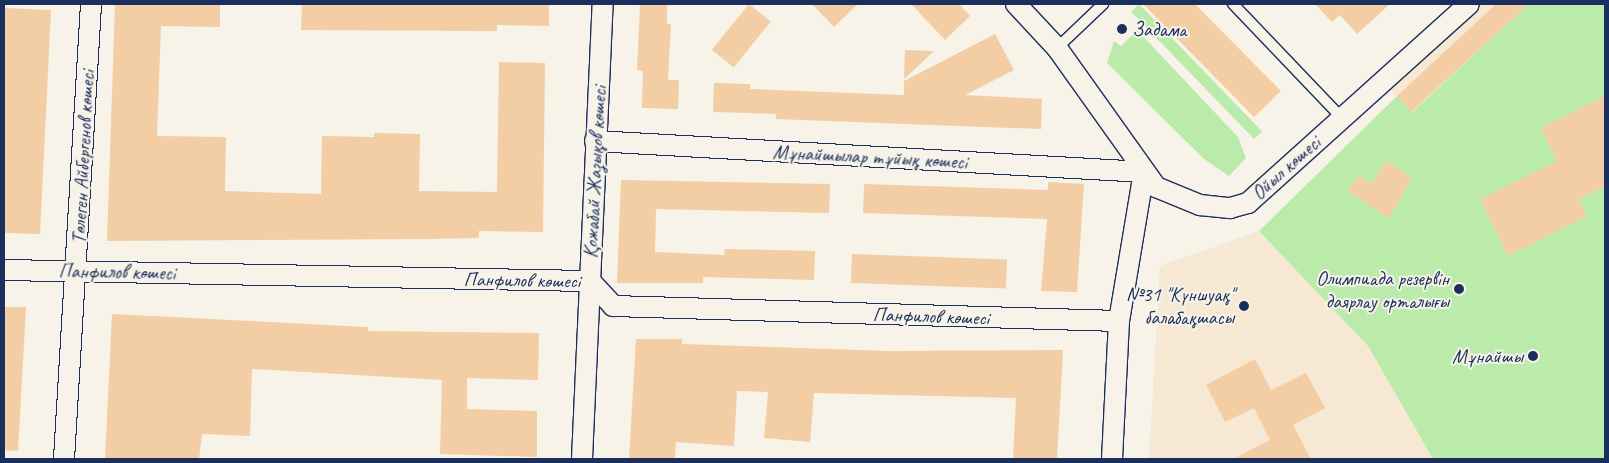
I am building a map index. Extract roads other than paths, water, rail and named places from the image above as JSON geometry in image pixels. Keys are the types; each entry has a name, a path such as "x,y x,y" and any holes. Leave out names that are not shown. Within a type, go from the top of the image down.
{"street":[{"name":"Төлеген Айбергенов көшесі","path":"64,459 77,272 91,4"},
{"name":"Қожабай Жазықов көшесі","path":"582,459 595,141 603,4"},
{"name":"Ойыл көшесі","path":"1016,4 1057,48 1156,187 1178,198 1230,208 1248,202 1469,4"},
{"name":"Мұнайшылар тұйық көшесі","path":"595,141 1144,172"},
{"path":"1112,459 1119,321 1144,172"},
{"name":"Панфилов көшесі","path":"4,270 590,281 613,306 1119,321"}],"lane":[{"path":"1057,48 1103,4"},
{"path":"1234,4 1342,118"}],"place":[{"name":"Задама","path":"1122,29"},
{"name":"Олимпиада резервін даярлау орталығы","path":"1459,289"},
{"name":"№31 \"Күншуақ\" балабақшасы","path":"1244,306"},
{"name":"Мұнайшы","path":"1533,356"}]}
